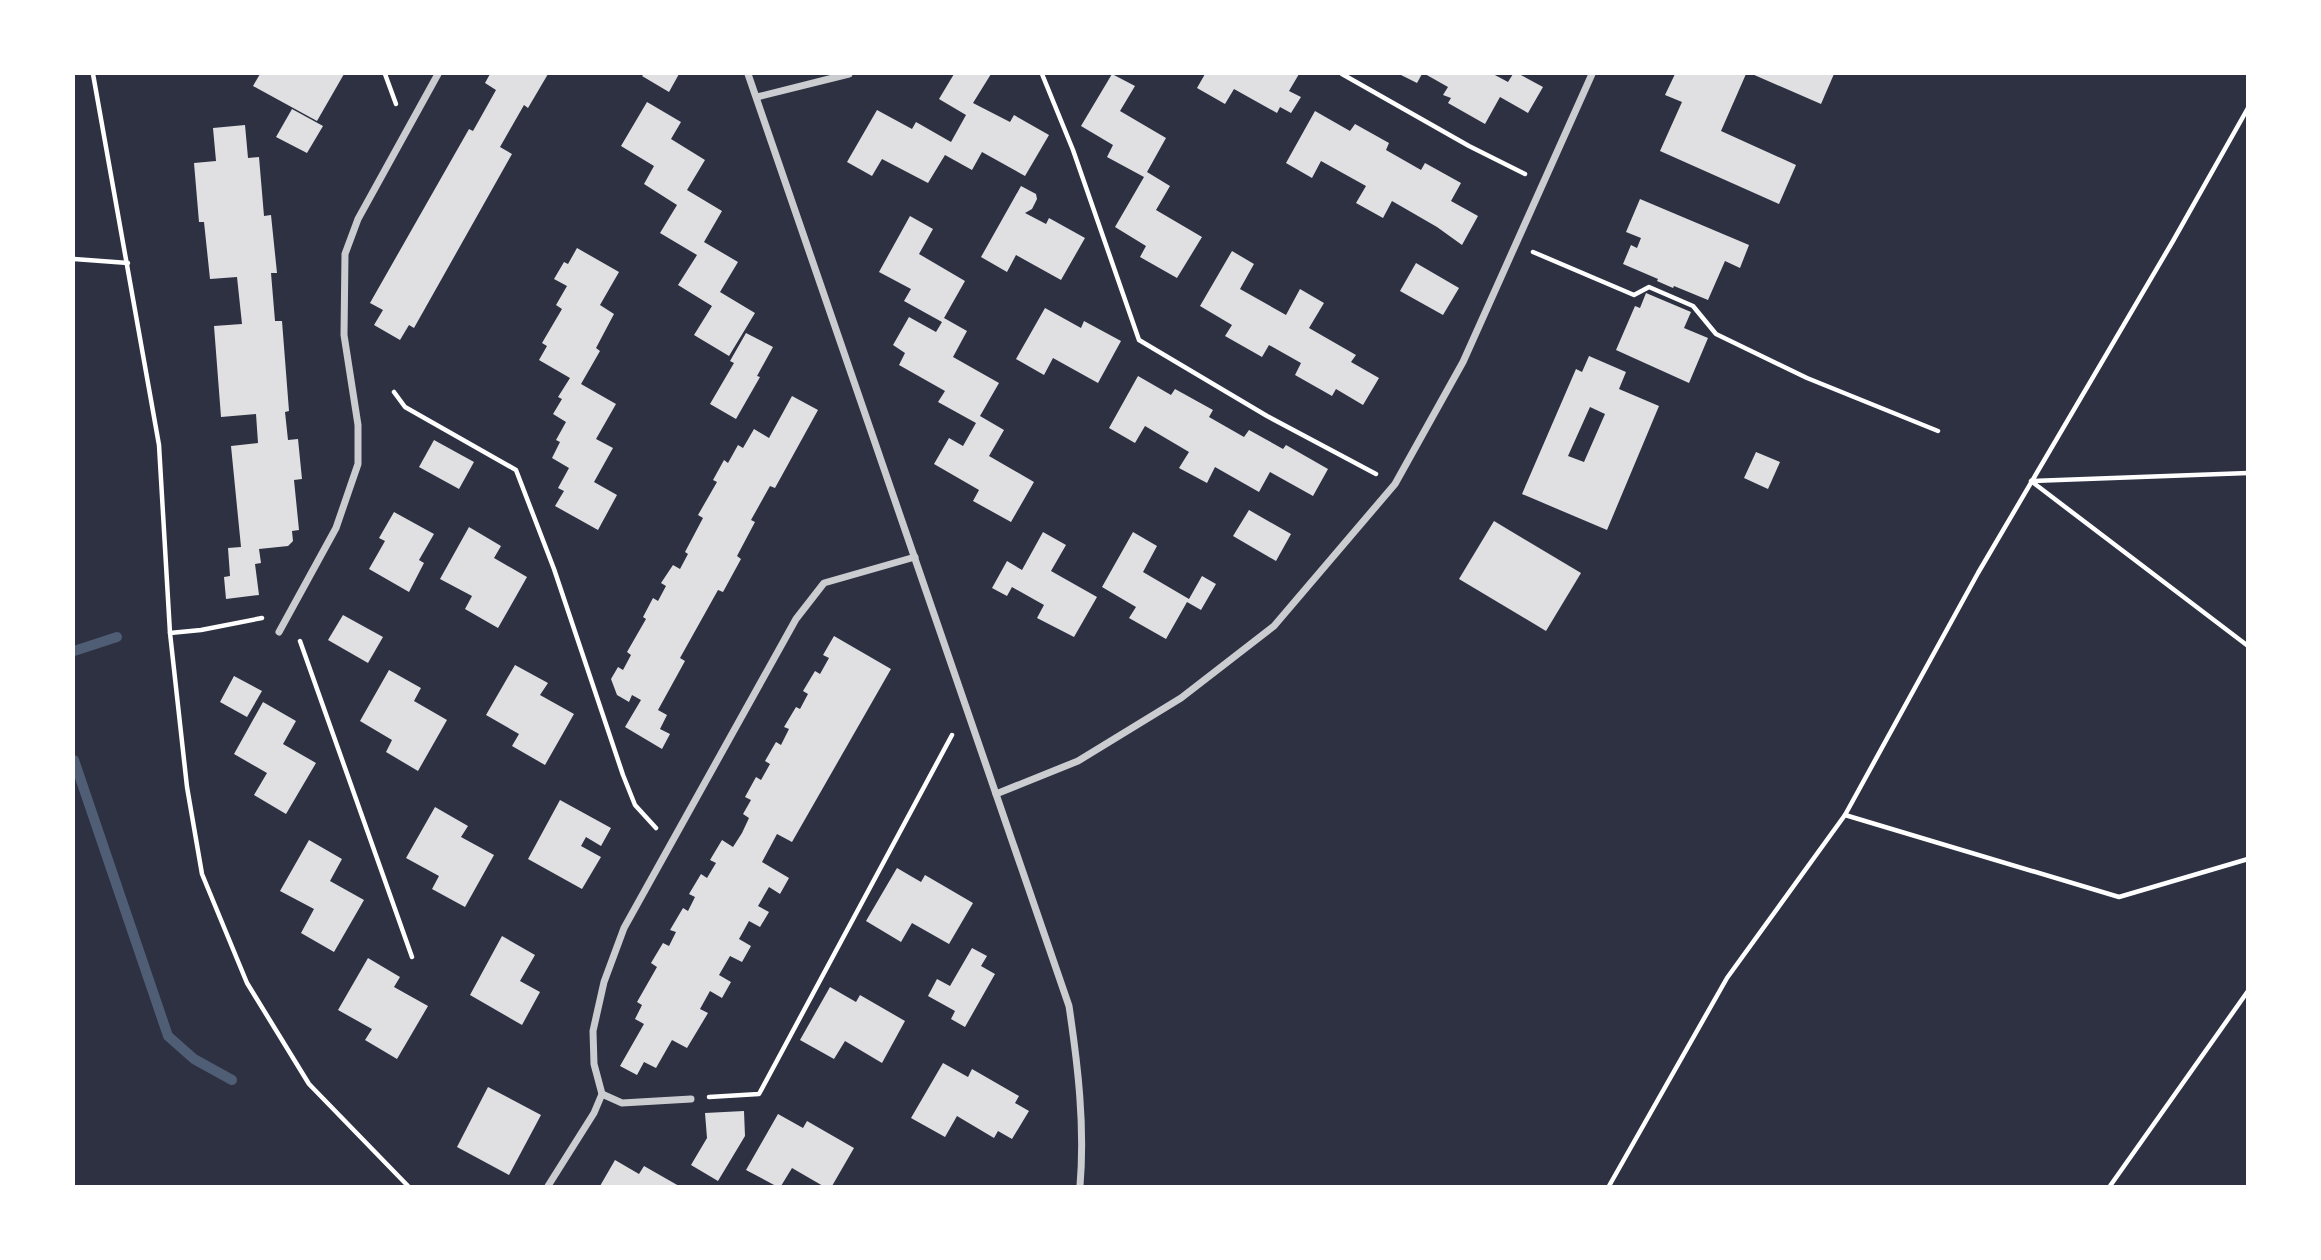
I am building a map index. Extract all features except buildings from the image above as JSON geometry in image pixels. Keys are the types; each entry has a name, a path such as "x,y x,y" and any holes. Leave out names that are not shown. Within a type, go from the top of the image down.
{"street":[{"path":"279,632 336,528 358,464 358,425 344,335 345,254 358,219 438,74"},
{"path":"748,74 1069,1006 1078,1065 1080,1186"},
{"path":"757,97 849,74"},
{"path":"996,794 1077,761 1181,698 1274,625 1395,484 1463,362 1592,74"},
{"path":"548,1186 594,1113 602,1094 594,1064 593,1031 604,982 624,928 796,619 824,583 915,557"},
{"path":"602,1094 622,1103 691,1099"}],"path":[{"path":"93,74 159,445 170,633 187,787 202,874 247,983 309,1084 408,1186"},
{"path":"1042,74 1073,150 1139,340 1267,416 1395,484"},
{"path":"1342,74 1469,146 1542,182"},
{"path":"1609,1186 1727,978 1845,815 1978,573 2248,108"},
{"path":"1517,245 1634,295 1649,287 1693,306 1716,334 1807,378 1938,430"},
{"path":"74,259 128,263"},
{"path":"394,392 405,407 516,470 554,569 635,805"},
{"path":"2031,481 2248,473"},
{"path":"2031,481 2248,646"},
{"path":"290,613 412,957"},
{"path":"170,633 245,622"},
{"path":"691,1099 759,1094 966,710"},
{"path":"1845,815 2119,897 2248,859"},
{"path":"2110,1186 2248,991"}],"waterway":[{"path":"74,651 117,637"},
{"path":"74,760 168,1036 194,1059 232,1080"}]}
